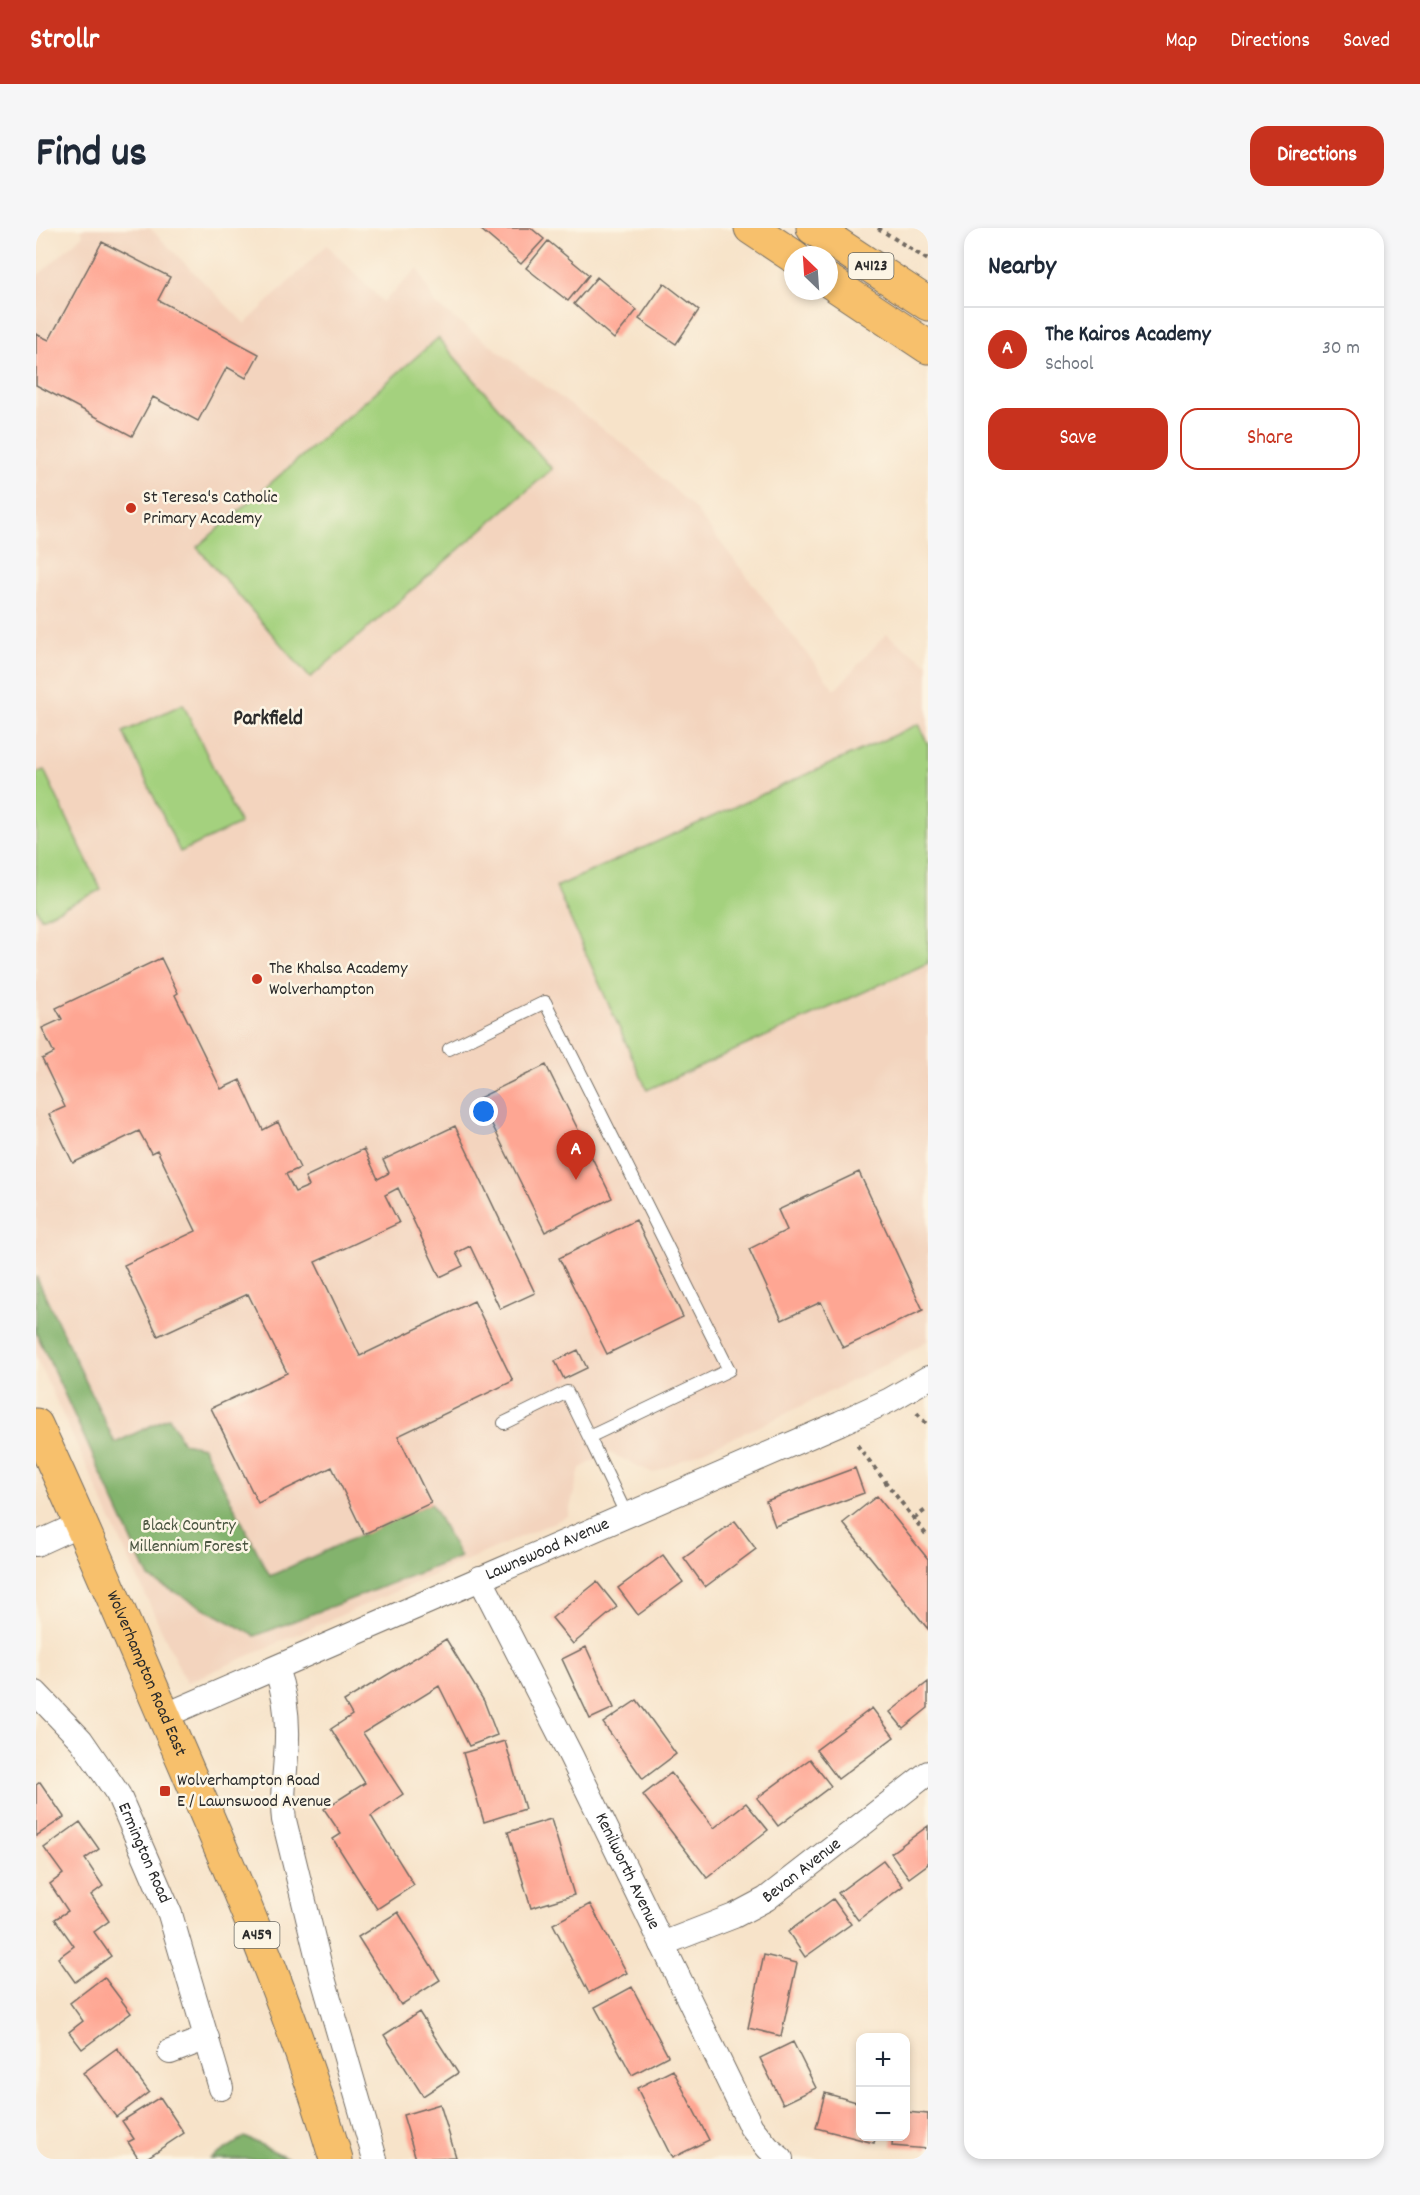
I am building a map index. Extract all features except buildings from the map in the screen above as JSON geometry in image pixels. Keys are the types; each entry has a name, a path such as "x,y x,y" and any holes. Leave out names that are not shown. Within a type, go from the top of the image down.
{"main road":[{"path":"752,228 784,250"},
{"name":"A4123","path":"813,228 928,304"},
{"name":"A4123","path":"838,287 928,347"},
{"name":"Wolverhampton Road East","path":"36,1425 82,1523 253,1924 306,2067 336,2159"}],"street":[{"name":"Lawnswood Avenue","path":"164,1716 840,1423 890,1400 928,1378"},
{"path":"36,1544 82,1523"},
{"name":"Kenilworth Avenue","path":"480,1578 571,1756 751,2127 768,2148 782,2159"},
{"path":"276,1668 287,1713 282,1799 284,1820 321,1971 375,2159"},
{"name":"Ermington Road","path":"36,1693 81,1740 118,1794 170,1914 221,2088"},
{"name":"Bevan Avenue","path":"662,1944 734,1916 766,1899 928,1773"},
{"path":"170,2052 207,2038"}],"lane":[{"path":"449,1049 545,1002 729,1370 589,1437"},
{"path":"504,1424 567,1392 627,1516"}],"path":[{"path":"878,228 928,260"},
{"path":"840,1423 928,1538"},
{"path":"914,1519 928,1508"}],"shaded area":[{"name":"The Khalsa Academy Wolverhampton","path":"81,228 150,228 245,324 327,245 383,302 418,268 435,304 635,453 693,507 835,690 886,634 928,664 928,1340 902,1356 773,1420 653,1473 610,1453 580,1468 568,1516 186,1683 36,1357 36,277 83,235"}],"green space":[{"path":"438,338 552,469 310,678 197,547"},
{"path":"183,704 240,824 180,852 123,732"},
{"path":"919,724 928,745 928,963 647,1090 556,887"},
{"path":"44,770 101,890 41,918 36,908 36,773"},
{"name":"Black Country Millennium Forest","path":"36,1276 115,1443 169,1417 183,1443 203,1447 270,1576 431,1503 460,1557 255,1636 149,1578 36,1332"},
{"path":"245,2137 290,2159 210,2159"}],"place":[{"name":"St Teresa's Catholic Primary Academy","path":"131,508"},
{"name":"The Khalsa Academy Wolverhampton","path":"257,979"},
{"name":"The Kairos Academy","path":"576,1180"},
{"name":"Wolverhampton Road E / Lawnswood Avenue","path":"165,1791"}],"district":[{"name":"Parkfield","path":"268,720"}]}
